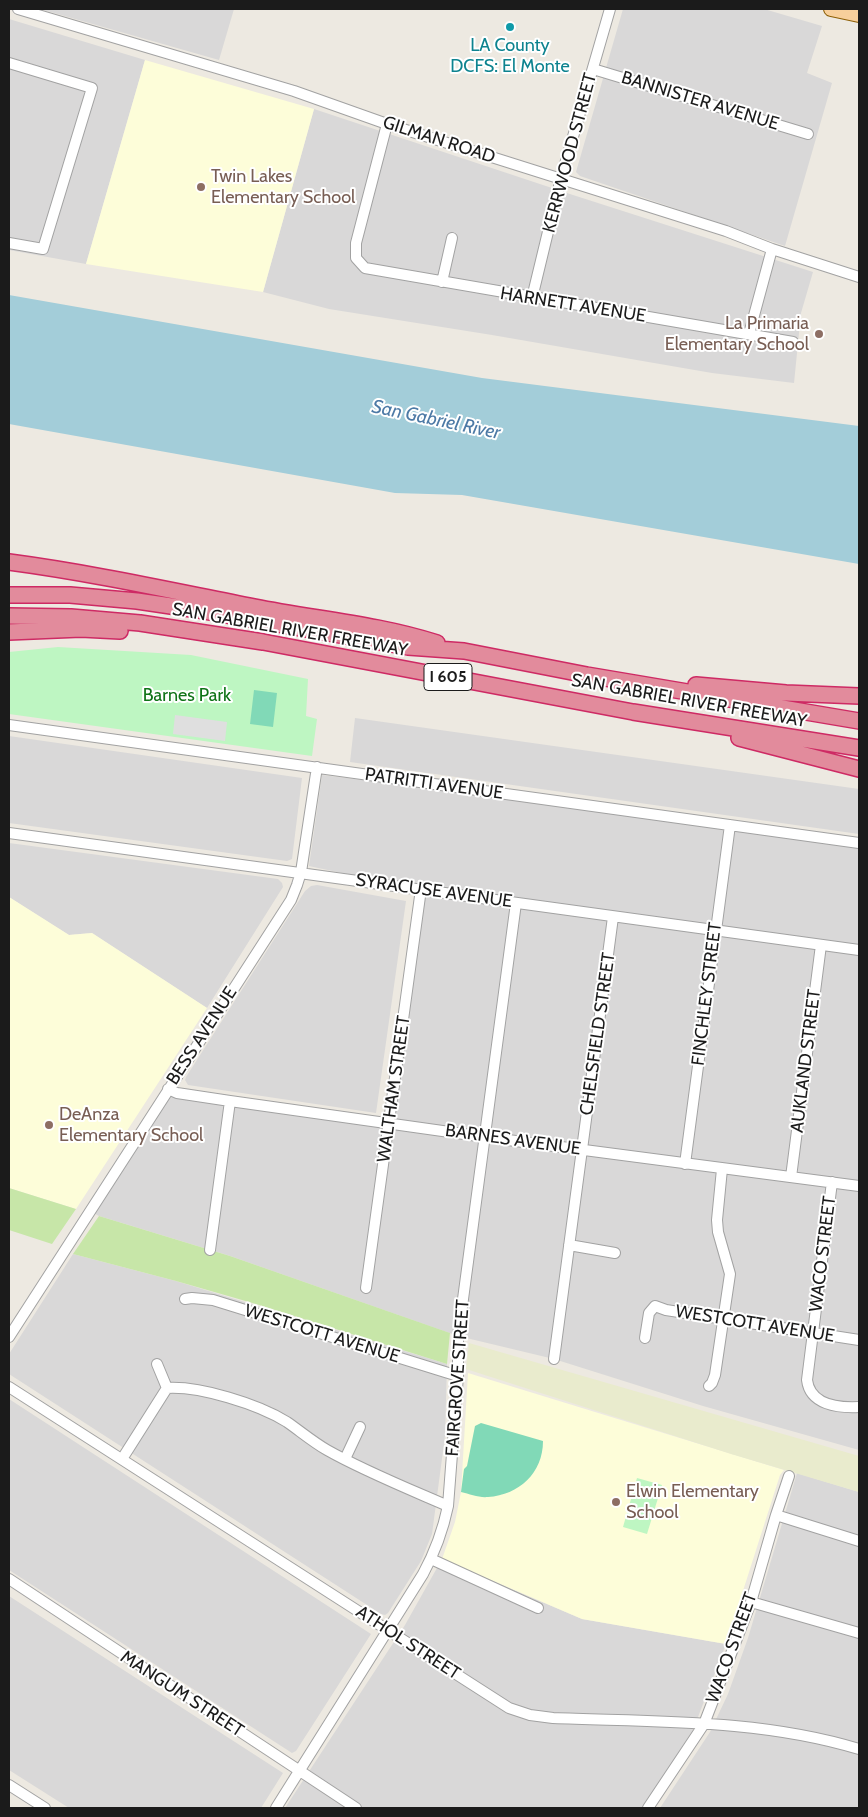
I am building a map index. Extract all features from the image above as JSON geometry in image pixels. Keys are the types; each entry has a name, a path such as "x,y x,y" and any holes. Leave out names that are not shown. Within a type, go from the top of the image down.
{"highway":[{"path":"9,562 156,586 256,607 411,634 464,651"},
{"path":"9,572 97,577"},
{"name":"SAN GABRIEL RIVER FREEWAY","path":"9,595 70,595 137,601 198,610 408,647 464,651 587,675 859,721"},
{"name":"SAN GABRIEL RIVER FREEWAY","path":"9,616 71,617 140,623 263,642 633,712 859,748"},
{"path":"9,632 97,630 263,642"},
{"path":"587,675 786,693 859,696"},
{"path":"633,712 859,769"}],"main road":[{"path":"831,9 859,15"}],"street":[{"name":"GILMAN ROAD","path":"18,9 294,91 387,124 726,230 772,249 859,277"},
{"name":"KERRWOOD STREET","path":"532,298 561,178 610,9"},
{"path":"9,63 92,88 43,249 9,243"},
{"name":"BANNISTER AVENUE","path":"592,69 808,134"},
{"name":"HARNETT AVENUE","path":"387,124 356,243 356,258 365,268 793,342"},
{"path":"442,282 452,238"},
{"path":"749,334 772,249"},
{"name":"PATRITTI AVENUE","path":"9,725 859,843"},
{"name":"BESS AVENUE","path":"9,1337 291,900 301,872 316,768"},
{"name":"FINCHLEY STREET","path":"685,1164 730,825"},
{"name":"SYRACUSE AVENUE","path":"9,833 859,950"},
{"name":"WALTHAM STREET","path":"366,1288 421,890"},
{"name":"FAIRGROVE STREET","path":"276,1808 431,1559 444,1524 448,1506 458,1376 459,1329 516,903"},
{"name":"CHELSFIELD STREET","path":"554,1360 614,917"},
{"name":"AUKLAND STREET","path":"791,1177 822,945"},
{"name":"BARNES AVENUE","path":"168,1089 177,1093 485,1137 859,1186"},
{"path":"210,1250 230,1101"},
{"path":"709,1386 715,1375 730,1274 718,1232 717,1220 722,1169"},
{"name":"WACO STREET","path":"832,1182 807,1380 808,1388 812,1394 823,1402 859,1407"},
{"path":"569,1245 614,1252"},
{"name":"WESTCOTT AVENUE","path":"185,1300 192,1298 213,1300 458,1376"},
{"name":"WESTCOTT AVENUE","path":"645,1338 649,1313 656,1306 666,1310 813,1331 822,1335 859,1340"},
{"path":"157,1364 167,1388"},
{"name":"ATHOL STREET","path":"9,1387 509,1708 530,1715 554,1718 704,1724 802,1734 859,1750"},
{"path":"167,1388 183,1387 252,1404 286,1421 326,1450 448,1506"},
{"path":"122,1459 167,1388"},
{"path":"345,1459 360,1427"},
{"name":"WACO STREET","path":"648,1808 704,1724 751,1602 789,1476"},
{"path":"776,1515 859,1540"},
{"path":"431,1559 538,1608"},
{"name":"MANGUM STREET","path":"9,1579 356,1808"},
{"path":"751,1602 859,1633"},
{"path":"9,1785 45,1808"}],"shaded area":[{"path":"40,9 234,9 219,60"},
{"path":"623,9 764,9 822,26 807,73 832,83 785,246 580,176 576,172"},
{"path":"9,19 145,60 86,264 9,250"},
{"name":"Twin Lakes Elementary School","path":"145,60 314,109 263,292 86,264"},
{"path":"314,109 813,272 801,313 794,383 712,373 329,309 263,292"},
{"path":"175,715 227,722 225,741 173,734"},
{"path":"355,718 859,789 859,834 350,762"},
{"path":"9,736 302,778 292,859 287,861 9,823"},
{"path":"322,775 730,825 859,843 859,1450 703,1406 554,1359 458,1336 230,1256 99,1216 90,1211 168,1089 389,1122 421,890 309,866"},
{"path":"9,843 278,879 283,887 207,1008 92,933 69,935 9,897"},
{"path":"317,885 406,901 376,1113 188,1085 185,1080 186,1077 305,891 311,886"},
{"path":"9,897 69,935 92,933 207,1008 76,1209 9,1188"},
{"path":"73,1254 176,1281 447,1364 445,1436 432,1534 421,1561 388,1613 385,1615 381,1614 9,1374 9,1354"},
{"path":"469,1343 859,1456 859,1492 731,1454 466,1369"},
{"name":"Elwin Elementary School","path":"468,1373 784,1470 780,1475 726,1644 582,1619 442,1559 455,1522 461,1492"},
{"path":"9,1399 371,1634 296,1751 292,1753 9,1570"},
{"path":"797,1473 859,1492 859,1808 660,1808 710,1732 728,1694 748,1638"},
{"path":"442,1559 582,1619 726,1644 693,1730 643,1808 285,1808 405,1625"},
{"path":"9,1596 283,1773 261,1808 69,1808 9,1770"}],"green space":[{"name":"Barnes Park","path":"58,647 191,655 308,679 306,716 317,719 312,756 9,714 9,652"},
{"path":"254,690 277,693 273,727 250,724"},
{"path":"9,1188 76,1209 52,1244 9,1230"},
{"path":"99,1216 230,1256 450,1333 447,1364 256,1304 73,1254"},
{"path":"481,1423 543,1441 542,1453 534,1472 519,1487 510,1492 485,1497 461,1492 464,1469 467,1466 475,1426"},
{"path":"637,1478 662,1485 647,1534 623,1527"}],"water":[{"name":"San Gabriel River","path":"9,295 482,378 859,426 859,564 462,495 395,493 9,424"}],"place":[{"name":"LA County DCFS: El Monte","path":"510,27"},
{"name":"Twin Lakes Elementary School","path":"201,187"},
{"name":"La Primaria Elementary School","path":"819,334"},
{"name":"DeAnza Elementary School","path":"49,1125"},
{"name":"Elwin Elementary School","path":"616,1502"}]}
